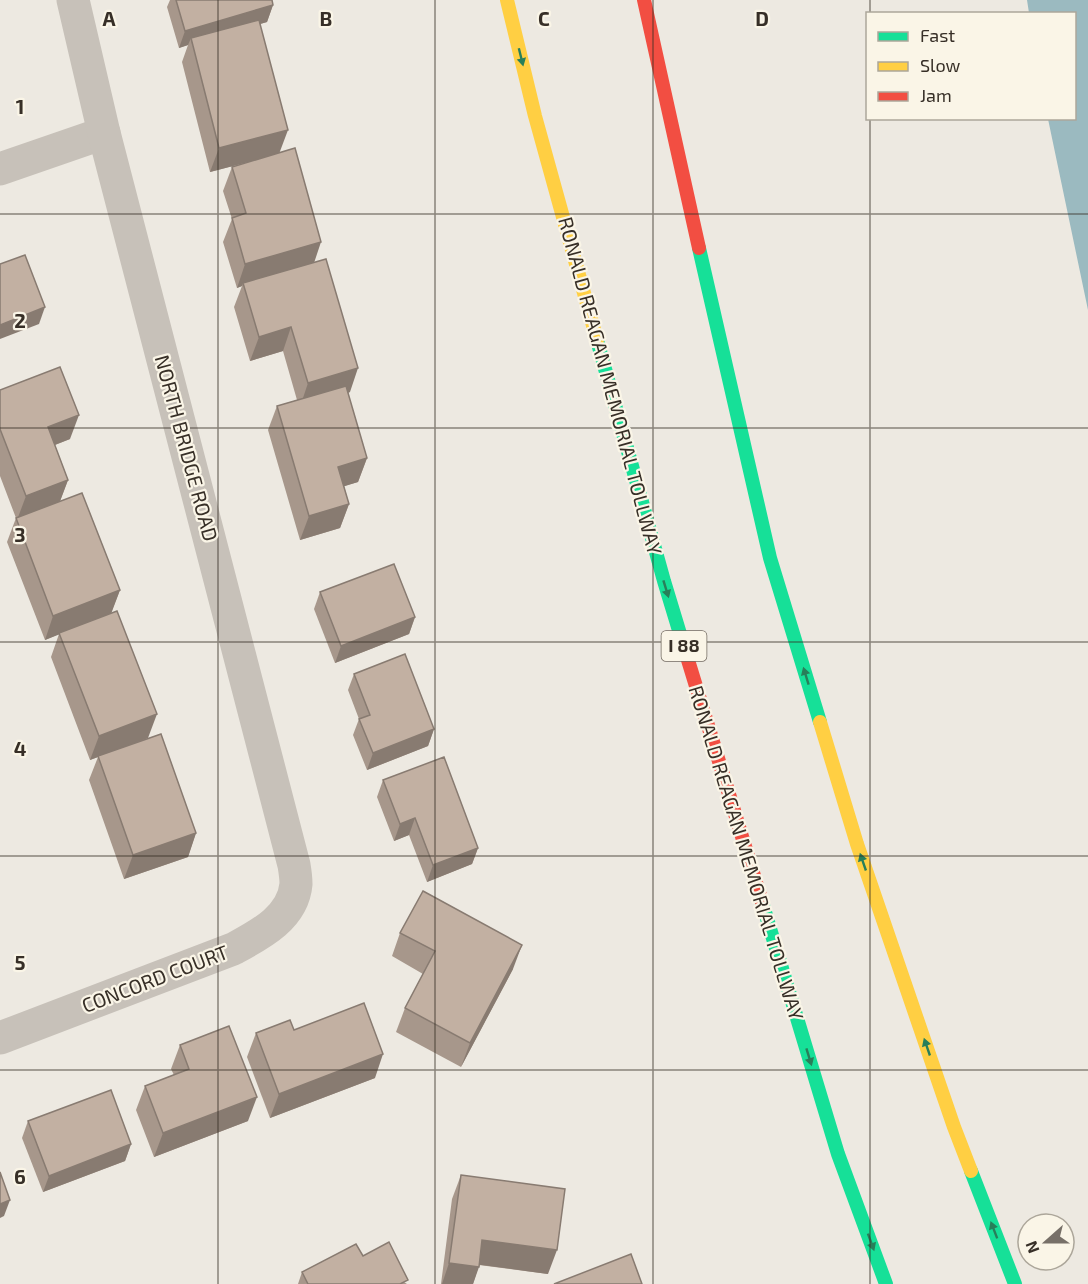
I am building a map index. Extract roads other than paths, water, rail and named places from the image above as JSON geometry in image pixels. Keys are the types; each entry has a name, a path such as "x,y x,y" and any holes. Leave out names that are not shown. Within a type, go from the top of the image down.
{"highway":[{"name":"RONALD REAGAN MEMORIAL TOLLWAY","path":"507,0 535,116 664,581 838,1154 886,1284"},
{"path":"644,0 722,354 770,558 861,855 954,1127 1015,1284"}],"street":[{"name":"NORTH BRIDGE ROAD","path":"73,0 104,133 294,865 296,884 293,895"},
{"path":"0,169 104,133"},
{"name":"CONCORD COURT","path":"0,1038 233,949 271,926 289,905 293,895"}],"water":[{"path":"1027,0 1088,0 1088,310 1048,120 1076,120 1076,12 1029,12"}]}
